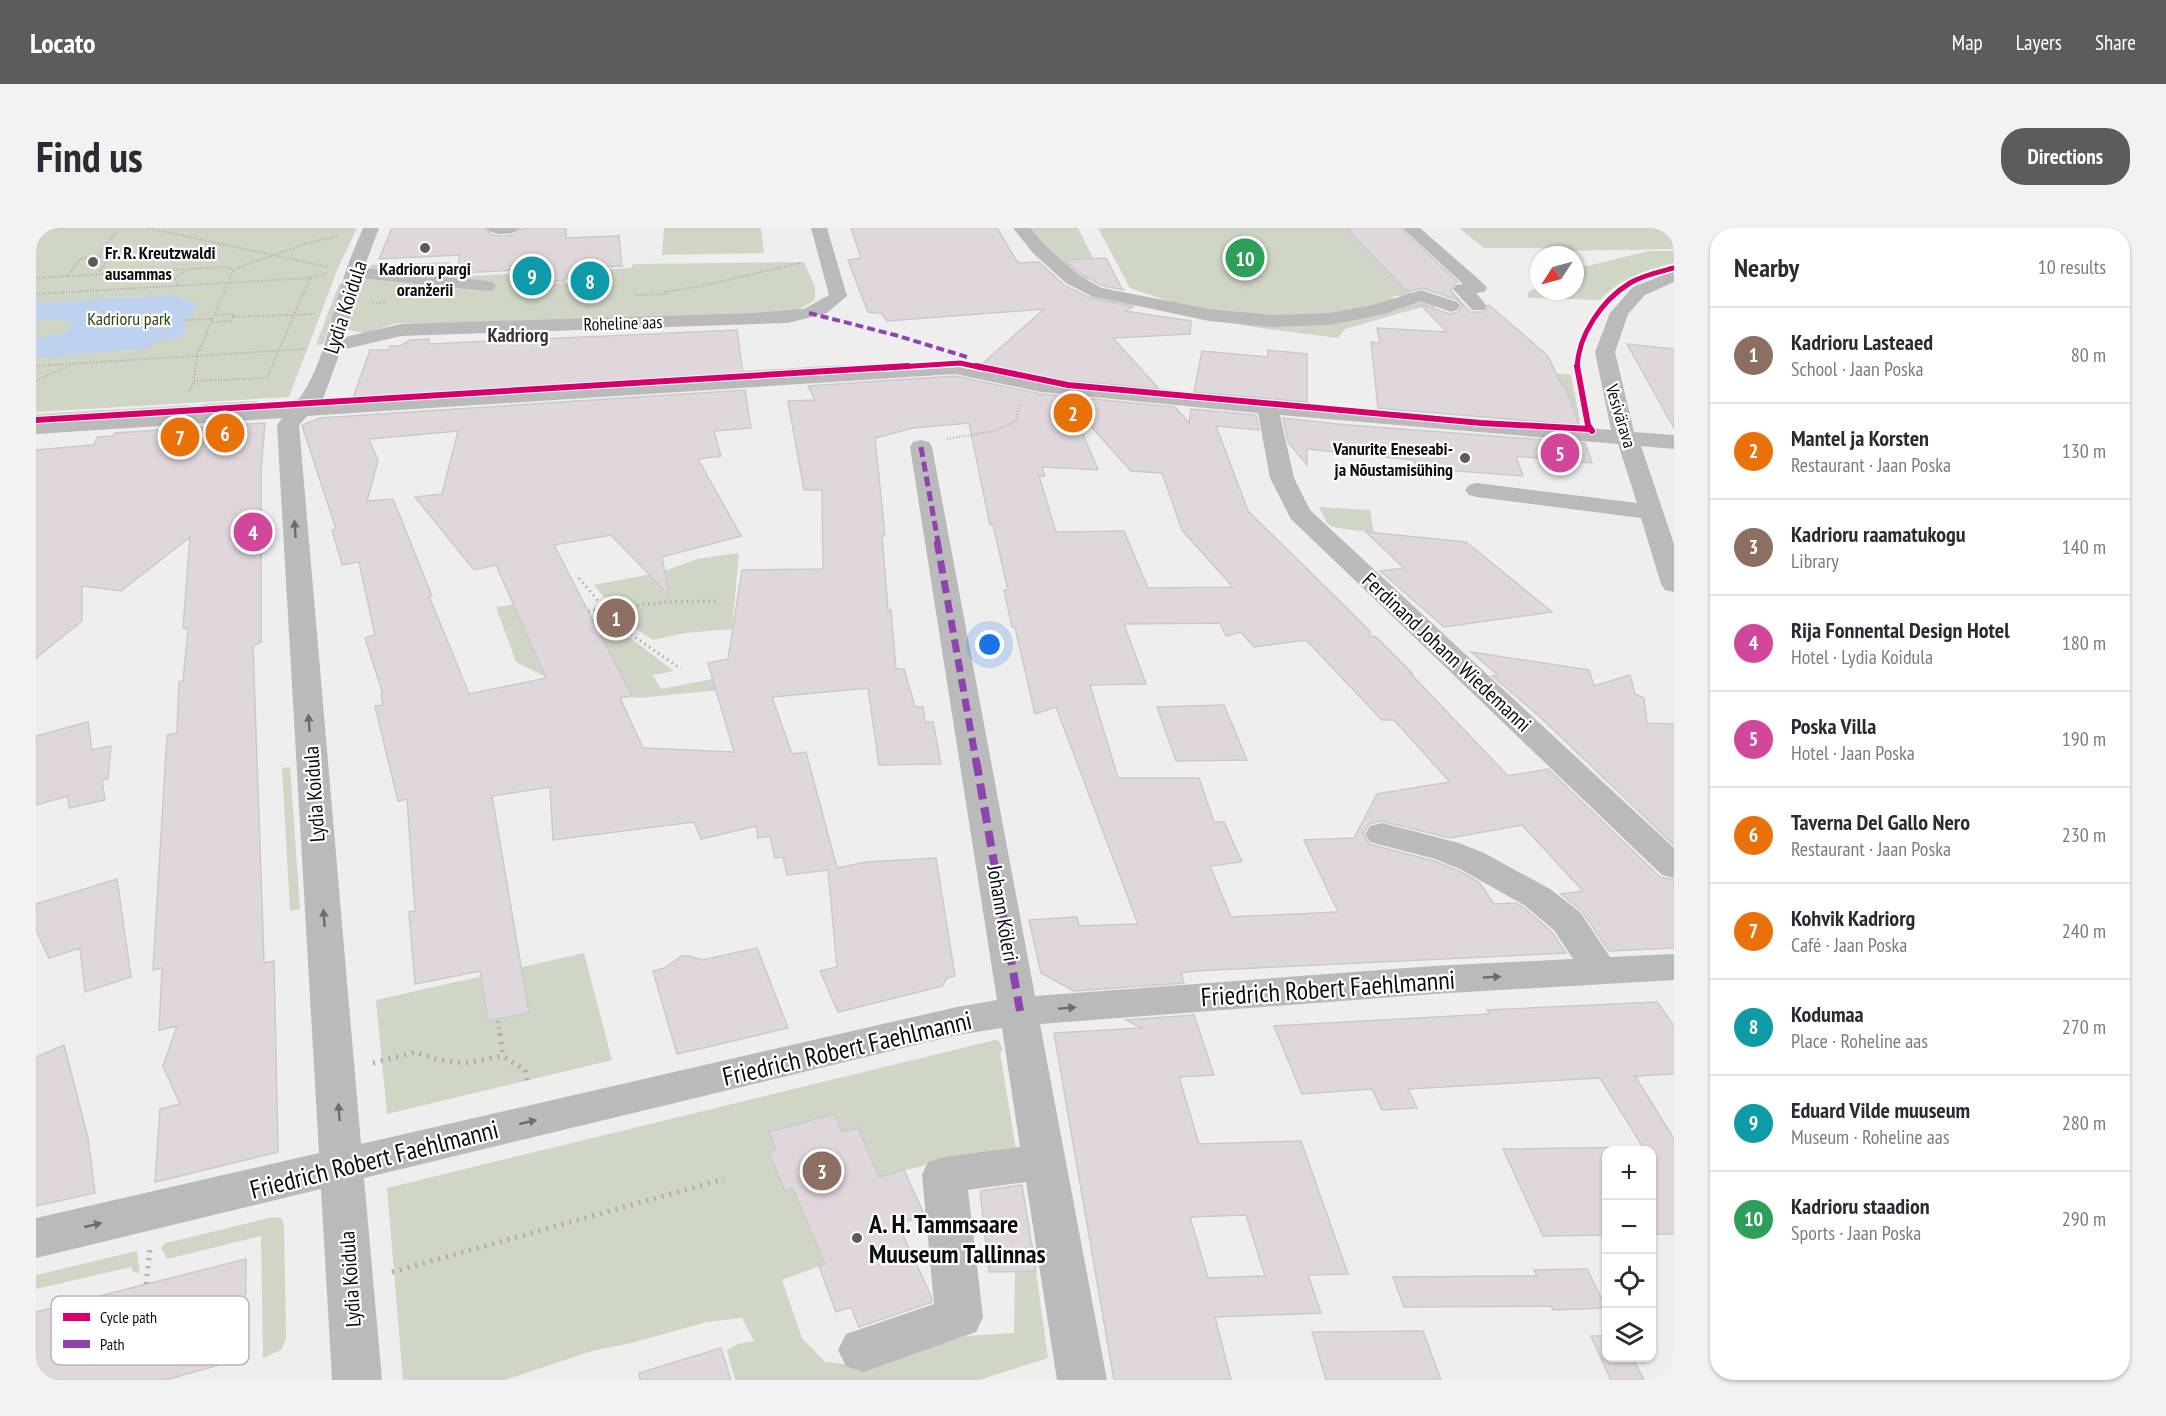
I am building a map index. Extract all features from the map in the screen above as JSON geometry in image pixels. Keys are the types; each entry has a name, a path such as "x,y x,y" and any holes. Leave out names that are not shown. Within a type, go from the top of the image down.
{"street":[{"name":"Lydia Koidula","path":"357,1380 288,425 314,396 333,346 345,274 371,228"},
{"path":"493,228 513,228"},
{"name":"Roheline aas","path":"333,346 401,330 754,319 809,313 823,309 838,296 819,228"},
{"path":"1021,228 1039,249 1072,279 1098,292 1209,315 1271,321 1330,319 1377,310 1421,295 1450,306"},
{"path":"1410,228 1478,288 1462,289 1478,306"},
{"path":"345,274 487,286 457,301"},
{"name":"Vesivärava","path":"1674,276 1639,291 1619,313 1605,352 1624,438 1632,450 1651,512 1667,542 1674,584"},
{"path":"401,330 416,318 434,310"},
{"path":"36,427 955,368 1041,386 1268,408 1674,442"},
{"name":"Ferdinand Johann Wiedemanni","path":"1268,408 1282,478 1300,514 1674,867"},
{"name":"Johann Köleri","path":"921,447 1082,1380"},
{"path":"1477,490 1651,512"},
{"path":"1382,834 1447,851 1472,861 1538,897 1567,921 1600,971"},
{"name":"Friedrich Robert Faehlmanni","path":"36,1238 957,1021 1020,1011 1432,980 1674,967"},
{"path":"863,1350 959,1317 944,1175 1045,1162"}],"path":[{"path":"36,231 65,228"},
{"path":"97,257 119,228"},
{"path":"147,228 345,274"},
{"path":"36,278 225,267 234,269 322,239 346,236"},
{"path":"67,276 81,258 110,257 98,274"},
{"path":"634,295 702,286 804,262"},
{"path":"180,286 174,278 188,269"},
{"path":"187,396 194,381 197,355 234,269"},
{"path":"36,294 345,274"},
{"path":"184,320 231,321 233,317 321,314 345,274"},
{"path":"194,381 267,378 310,278"},
{"path":"655,293 682,295"},
{"path":"214,319 234,314 233,317"},
{"path":"36,366 309,349 304,358"},
{"path":"36,380 78,363"},
{"path":"921,447 994,431 1016,422 1020,398"},
{"path":"579,578 619,626 681,669"},
{"path":"588,611 667,602 717,601"},
{"path":"498,1021 503,1056"},
{"path":"366,1064 416,1052 438,1060 465,1063 503,1056 525,1071 530,1093"},
{"path":"350,1283 724,1179"},
{"path":"146,1284 151,1243"}],"green space":[{"name":"Kadrioru park","path":"36,228 357,228 338,268 289,397 36,412"},
{"path":"664,228 761,228 764,253 662,255"},
{"path":"1027,228 1078,228 1104,280 1081,279"},
{"path":"1098,228 1347,228 1414,296 1393,296 1393,300 1353,314 1238,316 1171,302 1130,288"},
{"path":"1459,228 1674,228 1674,249 1584,250 1584,246 1484,248"},
{"path":"1649,251 1674,251 1674,263 1625,280 1600,300 1584,300 1584,267"},
{"path":"450,262 447,277 512,274 512,285 577,282 578,271 631,268 633,264 804,262 815,287 815,300 798,310 772,314 397,323 365,333 344,329 371,265"},
{"path":"346,283 323,344 316,345 339,284"},
{"path":"1095,294 1282,323 1421,298 1436,306 1433,308 1425,306 1345,329 1338,338 1253,327 1138,305 1107,309 1087,298"},
{"path":"842,365 844,369 741,375 740,371"},
{"path":"1553,373 1571,375 1580,421 1578,422 1568,395 1549,393"},
{"path":"1016,374 1199,393 1198,395 1061,383"},
{"path":"259,402 257,405 36,418 36,414"},
{"path":"1319,507 1370,510 1374,533 1332,527 1327,523"},
{"path":"739,553 732,629 685,633 653,640 624,621 594,585 661,572 697,559"},
{"path":"516,604 525,630 604,618 674,671 653,675 661,689 712,679 711,675 731,674 730,689 638,698 602,691 582,695 516,662 496,607"},
{"path":"290,767 300,909 290,911 282,768"},
{"path":"584,953 612,1060 387,1114 376,1000"},
{"path":"995,1040 999,1041 1003,1050 1000,1053 1016,1150 961,1156 879,1177 858,1128 842,1132 834,1114 769,1132 776,1150 769,1153 785,1191 793,1189 825,1264 782,1280 802,1338 825,1362 864,1366 966,1336 1014,1333 1015,1272 1036,1271 1048,1358 979,1380 735,1380 727,1350 738,1344 754,1341 742,1318 707,1322 592,1351 505,1380 403,1380 387,1188"},
{"path":"273,1217 281,1218 284,1225 286,1339 281,1350 263,1358 261,1236 167,1259 161,1248 166,1243"},
{"path":"137,1251 140,1273 133,1272 131,1267 36,1289 36,1275"}],"water":[{"path":"177,295 180,300 198,302 191,317 185,318 183,323 187,323 181,337 157,342 150,348 36,358 36,339 66,332 73,325 64,320 36,320 36,303"}],"building":[{"path":"392,228 483,228 492,235 503,236 514,235 523,228 566,228 566,238 619,236 622,266 576,268 575,278 565,278 564,281 519,282 520,279 511,279 513,270 463,273 464,269 457,270 460,255 379,259"},
{"path":"851,228 997,228 1018,263 1039,262 1064,285 1090,298 1133,307 1125,311 1191,321 1190,334 1113,338 1159,389 1041,378 981,365 1044,309 887,321 882,314 868,312 848,260 861,258"},
{"path":"1346,228 1400,228 1458,282 1454,284 1451,291 1470,312 1484,312 1489,305 1548,356 1561,384 1566,389 1579,425 1378,408 1371,342 1380,343 1377,328 1447,332 1420,304 1450,314 1458,312 1462,306 1458,300 1422,288 1408,292"},
{"path":"1106,258 1122,289 1125,290 1103,286 1079,273 1065,260"},
{"path":"737,330 743,373 353,398 370,350 388,350 390,346 400,346 410,340 429,339 429,344"},
{"path":"1627,344 1674,349 1674,428"},
{"path":"1268,350 1307,354 1307,402 1194,392 1202,351 1268,357"},
{"path":"955,376 1041,394 1175,407 1189,423 1191,409 1256,415 1259,430 1216,426 1248,511 1370,631 1370,636 1376,637 1412,673 1410,673 1508,776 1548,769 1660,877 1674,880 1674,948 1609,951 1582,911 1561,894 1583,891 1522,825 1450,838 1381,821 1369,824 1363,833 1369,844 1434,861 1479,882 1494,904 1516,903 1523,907 1552,932 1566,953 1194,971 1181,973 1184,983 1074,991 1041,973 1029,920 1077,917 1079,926 1138,924 1056,707 1035,714 1015,627 1012,627 1004,590 1008,590 993,525 990,525 969,423 913,428 875,438 885,536 882,536 888,610 891,610 896,669 904,669 915,707 923,707 925,722 933,722 941,764 879,765 868,688 772,697 792,754 806,752 837,868 866,862 936,858 955,976 947,978 942,986 838,1012 820,971 837,967 828,870 787,875 783,857 775,858 770,836 758,838 756,826 701,839 694,822 553,840 550,787 492,796 529,1013 488,1021 480,971 415,984 409,912 415,911 407,799 398,801 375,706 383,705 381,694 383,694 365,638 375,635 359,562 342,565 332,530 336,529 302,425 320,418 745,390 751,428 714,431 721,456 698,459 741,536 662,557 669,595 611,535 554,545 632,696 620,698 643,748 734,752 708,663 728,659 742,570 823,569 822,490 804,490 788,401 815,400 808,386","holes":["1070,403 1131,471 1162,473 1182,530 1233,587 1148,588 1124,531 1056,532 1039,476 1045,476 1042,467 1098,470","458,431 442,494 415,497 474,570 496,565 546,678 469,694 393,499 367,501 378,461 369,439","1220,623 1226,636 1241,632 1254,647 1306,640 1382,720 1394,720 1450,782 1377,794 1354,838 1304,840 1338,912 1231,917 1210,866 1242,862 1224,822 1214,822 1199,778 1118,778 1090,685 1146,684 1124,624"]},
{"path":"1283,418 1585,443 1592,463 1516,456 1523,476 1417,468 1414,460 1307,449 1307,465 1288,442"},
{"path":"265,423 261,471 261,642 253,646 264,963 274,961 278,1152 155,1182 160,1109 180,1104 163,1066 177,1026 159,1030 162,968 153,970 167,735 177,733 179,682 183,681 188,629 183,628 190,537 121,591 82,586 82,621 36,658 36,450 94,445 97,437 113,436 115,433"},
{"path":"1366,532 1466,542 1552,612 1444,627 1380,571 1404,568"},
{"path":"1471,652 1589,670 1594,686 1630,675 1635,694 1644,698 1647,723 1674,724 1674,845 1538,715 1492,676 1498,675"},
{"path":"1224,705 1247,760 1176,761 1157,707"},
{"path":"88,722 92,750 111,746 108,779 102,780 105,800 69,808 68,796 36,805 36,736"},
{"path":"117,879 131,977 85,992 80,948 49,958 36,930 36,904"},
{"path":"757,948 788,1028 677,1054 653,971 665,968 681,956 702,960"},
{"path":"1657,1002 1674,1026 1674,1074 1635,1076 1674,1139 1674,1234 1656,1234 1656,1146 1642,1146 1600,1078 1408,1089 1417,1108 1382,1110 1372,1089 1302,1094 1274,1026 1490,1014 1487,1010"},
{"path":"1194,1015 1214,1075 1179,1077 1199,1144 1301,1141 1348,1274 1308,1275 1321,1313 1215,1317 1231,1380 1114,1380 1054,1033 1142,1028 1126,1020","holes":["1246,1215 1265,1276 1208,1278 1190,1217"]},
{"path":"64,1045 88,1138 95,1193 36,1206 36,1057"},
{"path":"834,1114 842,1132 858,1128 879,1177 904,1170 924,1216 898,1224 932,1302 859,1327 851,1307 836,1312 819,1266 825,1264 793,1189 785,1191 769,1153 776,1150 769,1132"},
{"path":"1602,1148 1602,1235 1543,1236 1503,1149"},
{"path":"1022,1185 1036,1271 989,1272 980,1191"},
{"path":"246,1259 246,1296 99,1296"},
{"path":"1587,1269 1602,1300 1602,1308 1553,1310 1551,1306 1404,1307 1393,1277 1537,1276 1534,1270"},
{"path":"51,1308 51,1365 220,1365 165,1380 36,1380 36,1312"},
{"path":"1423,1331 1441,1380 1326,1380 1312,1332"},
{"path":"1591,1336 1602,1336 1602,1360"},
{"path":"721,1348 731,1380 640,1380 639,1373"},
{"path":"1603,1362 1635,1362 1644,1380 1611,1380"}],"marked path":[{"path":"809,313 895,335 967,357"},
{"path":"921,447 1020,1011"}],"cycle path":[{"path":"1592,431 1588,425 1577,369 1583,340 1596,317 1621,289 1641,278 1674,268"},
{"path":"36,420 960,363 1068,385 1481,423 1590,429"}],"place":[{"name":"Kadrioru pargi oranžerii","path":"425,248"},
{"name":"Kadrioru staadion","path":"1245,258"},
{"name":"Fr. R. Kreutzwaldi ausammas","path":"93,262"},
{"name":"Eduard Vilde muuseum","path":"532,276"},
{"name":"Kodumaa","path":"590,281"},
{"name":"Mantel ja Korsten","path":"1073,413"},
{"name":"Taverna Del Gallo Nero","path":"225,433"},
{"name":"Kohvik Kadriorg","path":"180,437"},
{"name":"Poska Villa","path":"1560,453"},
{"name":"Vanurite Eneseabi- ja Nõustamisühing","path":"1465,458"},
{"name":"Rija Fonnental Design Hotel","path":"253,532"},
{"name":"Kadrioru Lasteaed","path":"616,618"},
{"name":"Kadrioru raamatukogu","path":"822,1171"},
{"name":"A. H. Tammsaare Muuseum Tallinnas","path":"857,1238"}],"district":[{"name":"Kadriorg","path":"518,335"}]}
